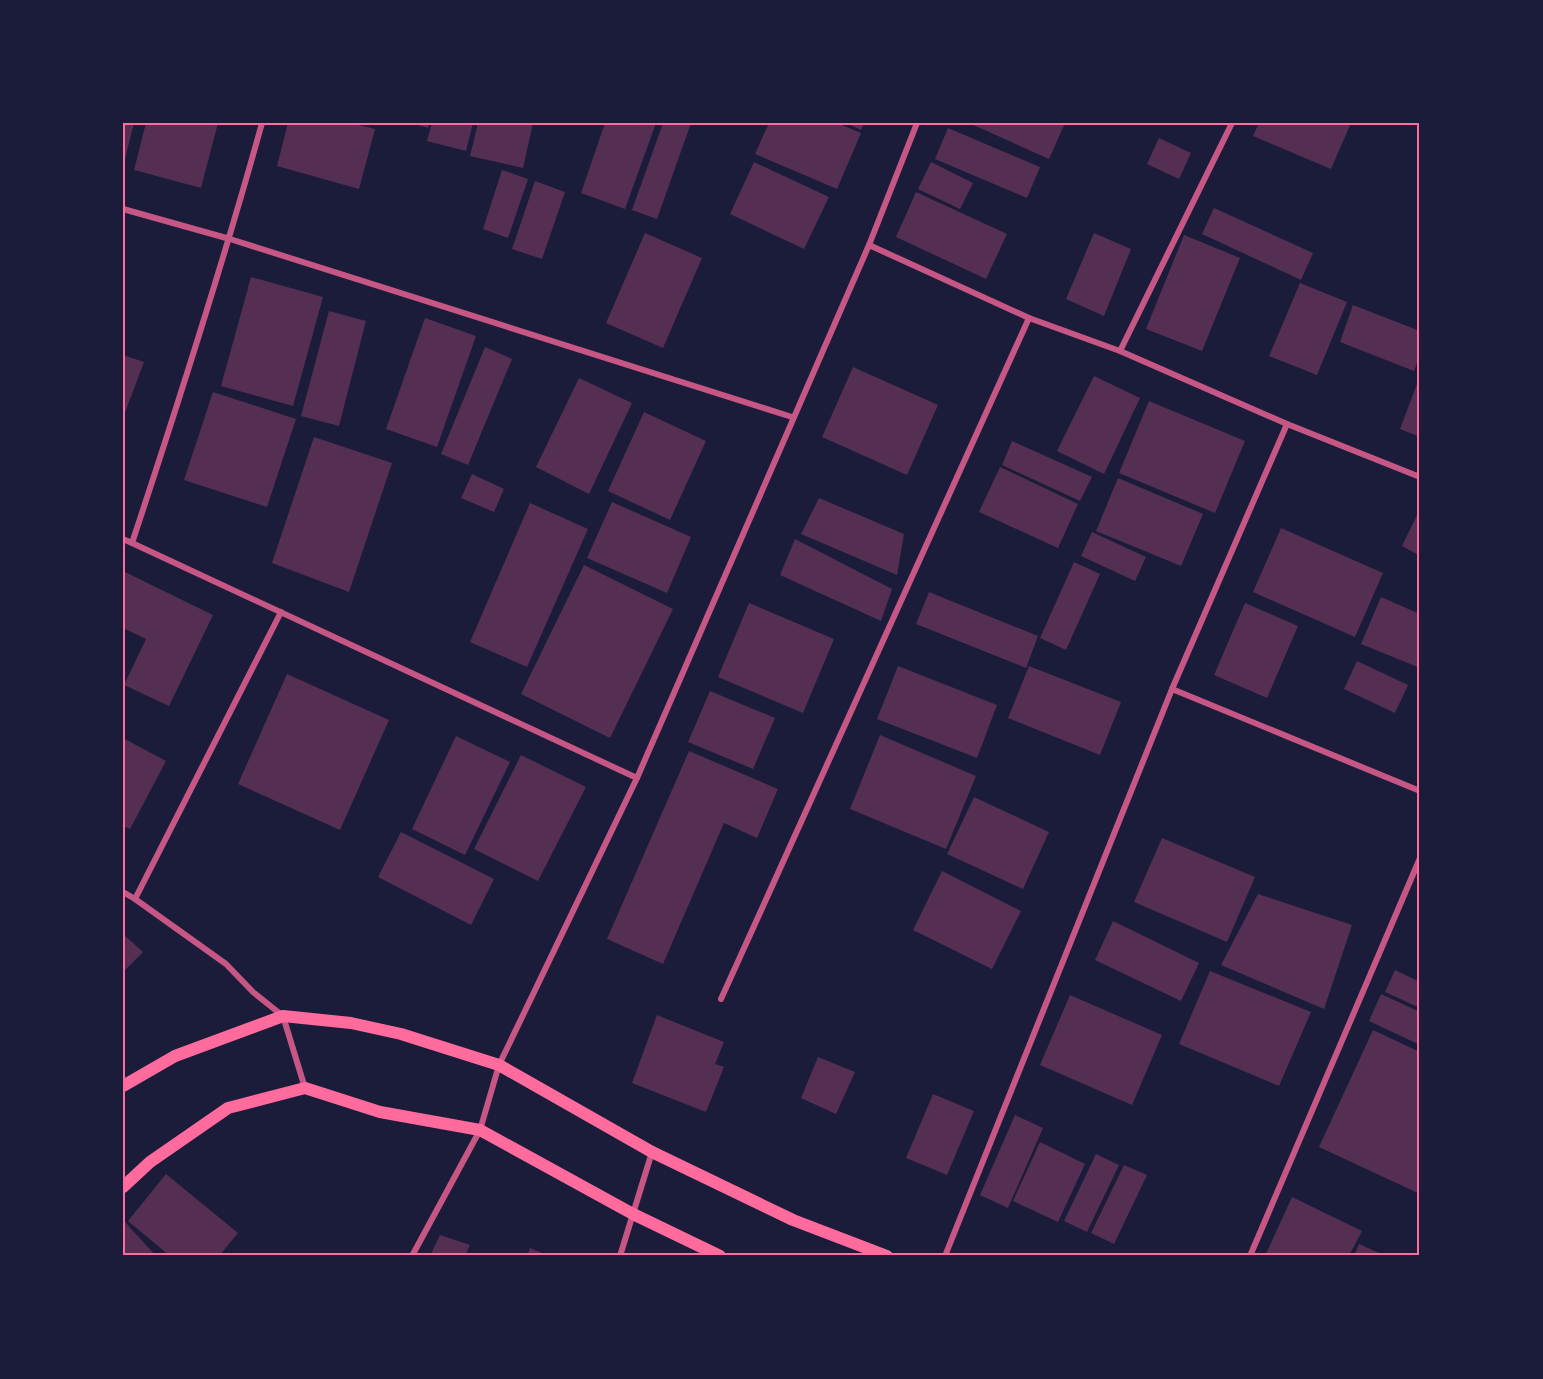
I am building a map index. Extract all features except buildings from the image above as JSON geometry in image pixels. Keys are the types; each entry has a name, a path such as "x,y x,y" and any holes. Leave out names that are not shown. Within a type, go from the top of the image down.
{"main road":[{"path":"123,1086 175,1056 284,1016 351,1023 401,1034 499,1065 652,1152 793,1220 887,1256"},
{"path":"123,1188 150,1162 228,1108 305,1088 380,1112 480,1130 633,1214 720,1256"}],"street":[{"path":"132,543 230,239 262,123"},
{"path":"412,1256 480,1130 499,1065 637,778 792,417 869,245 916,123"},
{"path":"1120,351 1232,123"},
{"path":"123,208 230,239 792,417"},
{"path":"869,245 1029,318 1120,351 1420,477"},
{"path":"721,999 1029,318"},
{"path":"945,1256 1172,689 1287,423"},
{"path":"123,539 637,778"},
{"path":"135,899 281,612"},
{"path":"1172,689 1420,791"},
{"path":"1250,1256 1420,858"},
{"path":"123,892 226,964 253,992 284,1016 305,1088"},
{"path":"620,1256 652,1152"}]}
